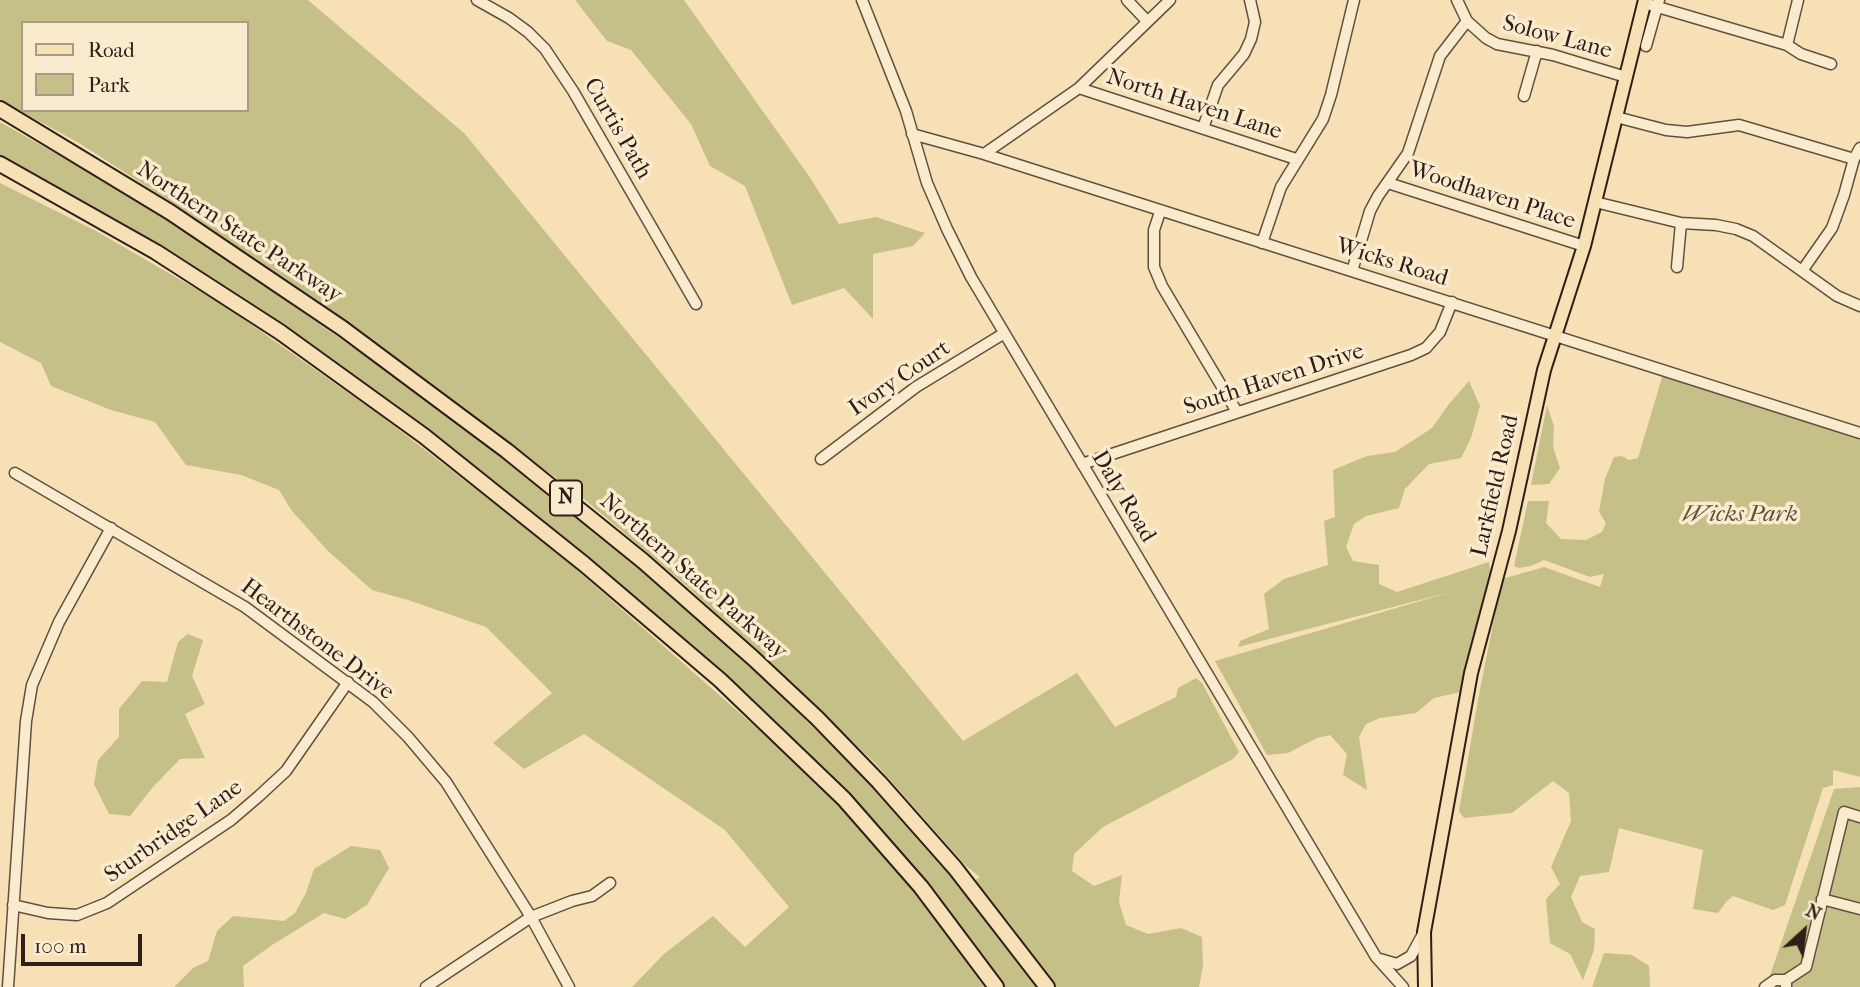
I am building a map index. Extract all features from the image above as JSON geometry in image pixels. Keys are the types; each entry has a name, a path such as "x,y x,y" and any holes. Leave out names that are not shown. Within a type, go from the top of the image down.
{"highway":[{"name":"Northern State Parkway","path":"0,110 158,205 342,328 507,451 643,561 753,658 859,761 955,868 1047,987"},
{"name":"N","path":"0,164 156,252 280,332 377,401 546,533 712,674 825,779 909,872 996,987"}],"main road":[{"name":"Larkfield Road","path":"1425,987 1424,932 1471,673 1509,531 1544,370 1584,246 1626,77 1651,2"}],"street":[{"name":"Curtis Path","path":"477,0 509,18 545,49 573,91 696,304"},
{"name":"Daly Road","path":"862,0 906,110 927,183 947,229 1003,334 1376,957 1404,987"},
{"path":"1127,0 1147,21"},
{"path":"984,154 1079,88 1170,0"},
{"path":"1203,128 1218,85 1244,54 1251,39 1255,22 1250,0"},
{"path":"1262,243 1281,187 1322,119 1331,95 1353,0"},
{"name":"Solow Lane","path":"1457,0 1466,21 1497,44 1537,51 1626,77"},
{"path":"1787,45 1798,0"},
{"path":"1646,46 1651,2 1787,45 1801,54 1831,64"},
{"path":"1352,271 1370,211 1408,153 1440,56 1466,21"},
{"path":"1524,96 1537,51"},
{"name":"North Haven Lane","path":"1079,88 1296,159"},
{"path":"1616,117 1666,130 1687,132 1739,125 1854,159"},
{"name":"Wicks Road","path":"912,134 984,154 1860,433"},
{"path":"1802,271 1832,228 1860,148"},
{"name":"Woodhaven Place","path":"1388,183 1584,246"},
{"path":"1595,202 1681,223 1736,229 1753,236 1837,296 1860,306"},
{"path":"1160,212 1154,230 1154,267 1162,286 1237,412"},
{"path":"1677,268 1681,223"},
{"name":"South Haven Drive","path":"1082,464 1426,348 1440,332 1452,302"},
{"name":"Ivory Court","path":"821,459 916,387 1003,334"},
{"name":"Hearthstone Drive","path":"15,472 245,607 373,702 408,737 446,782 531,917 569,987"},
{"path":"8,987 26,721 32,685 59,622 111,528"},
{"name":"Sturbridge Lane","path":"13,905 48,914 77,915 107,903 231,820 259,796 286,771 348,682"},
{"path":"1765,987 1775,980 1786,984 1805,967 1844,812 1860,817"},
{"path":"426,987 531,917 592,896 610,883"},
{"path":"1822,899 1860,909"},
{"path":"1376,957 1397,964 1411,957 1424,932"}],"green space":[{"path":"0,0 308,0 465,134 963,741 1077,673 1115,727 1176,697 1178,688 1196,678 1202,683 1239,752 1233,759 1103,827 1074,854 1072,871 1094,886 1122,875 1119,902 1126,925 1148,934 1181,928 1202,937 1203,966 1199,987 1054,987 1011,925 974,881 980,877 966,866 875,763 691,590 577,493 194,217 79,143 22,112 248,112 248,21 21,21 21,111 0,100"},
{"path":"575,0 684,0 811,179 839,224 876,217 925,233 913,246 873,254 873,319 844,288 792,305 745,186 710,166 691,124 631,50 607,41"},
{"path":"0,122 103,180 206,245 418,393 539,485 657,582 761,675 900,815 995,927 1040,987 1000,987 792,740 387,403 0,160"},
{"path":"0,183 96,231 222,304 380,415 553,549 816,780 890,861 951,938 984,987 632,987 664,954 713,916 745,947 789,907 725,830 584,734 524,769 493,743 552,693 486,627 372,590 328,551 292,511 279,490 241,475 186,465 155,422 111,410 51,386 41,363 0,342"},
{"name":"Wicks Park","path":"1663,374 1860,440 1860,777 1833,770 1833,785 1823,788 1785,905 1773,910 1733,896 1718,913 1693,909 1703,850 1619,828 1609,872 1580,876 1571,897 1582,922 1595,929 1594,950 1583,980 1570,954 1550,943 1546,899 1560,884 1551,867 1571,821 1569,793 1553,781 1512,813 1464,818 1459,811 1502,579 1544,567 1600,587 1604,574 1590,577 1544,560 1531,566 1514,566 1528,501 1549,501 1546,523 1561,539 1586,540 1602,532 1606,523 1599,512 1605,479 1614,457 1622,456 1629,460 1638,458"},
{"path":"1469,381 1480,406 1471,438 1461,458 1429,464 1405,489 1399,508 1366,516 1354,524 1346,547 1353,561 1379,565 1379,584 1397,592 1489,562 1491,581 1465,691 1434,698 1416,713 1380,718 1366,724 1359,737 1367,790 1343,775 1347,754 1330,735 1317,738 1288,753 1267,755 1215,661 1451,592 1238,647 1240,641 1269,629 1264,594 1284,579 1328,565 1324,521 1335,517 1333,470 1367,456 1395,452 1432,428"},
{"path":"1547,405 1554,426 1553,447 1560,468 1549,484 1531,485"},
{"path":"188,634 203,640 192,676 205,704 185,714 205,758 180,759 130,816 109,814 94,784 98,760 119,737 119,709 142,681 167,682 178,642"},
{"path":"1860,787 1860,987 1766,987 1834,789"},
{"path":"351,846 380,850 389,868 367,905 345,919 324,913 272,945 243,966 244,987 174,987 193,968 208,961 217,931 233,916 284,921 295,913 306,893 314,869"},
{"path":"1604,953 1632,955 1649,966 1650,987 1592,987"}]}
